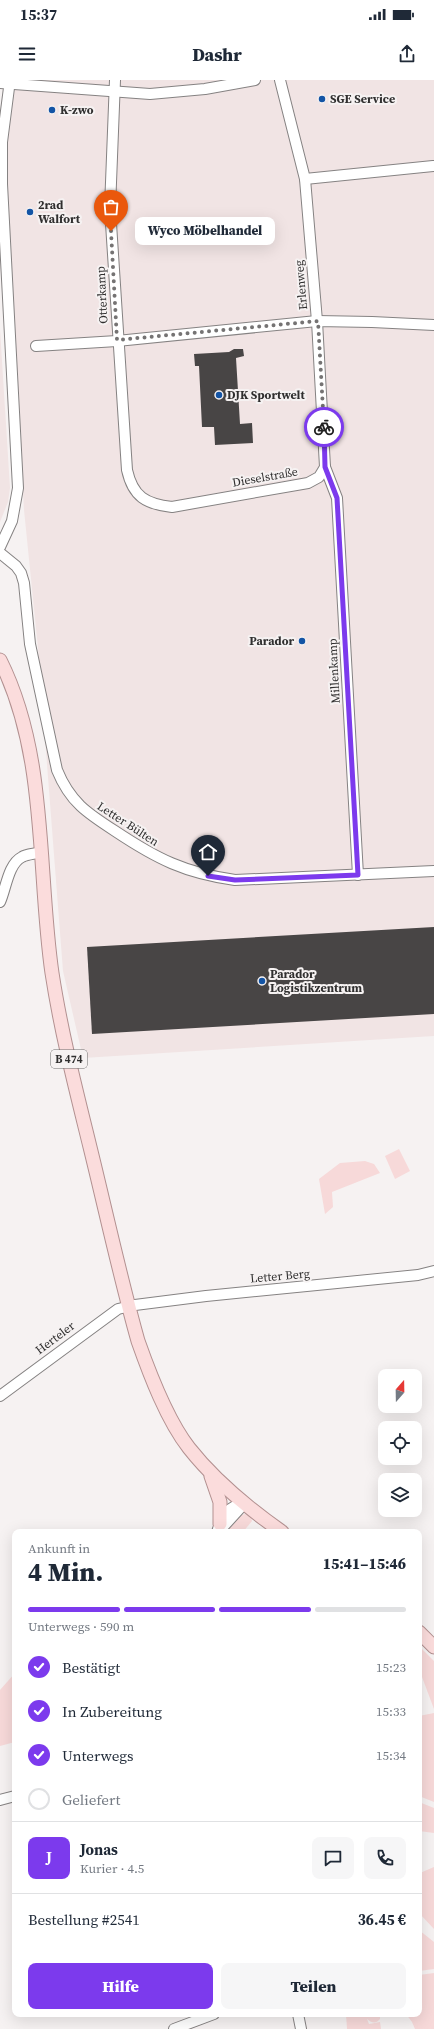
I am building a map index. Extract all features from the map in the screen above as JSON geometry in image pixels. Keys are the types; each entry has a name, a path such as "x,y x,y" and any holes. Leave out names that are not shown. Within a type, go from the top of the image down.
{"main road":[{"name":"B 474","path":"0,660 10,681 26,737 35,794 48,945 60,1020 138,1341 156,1388 188,1447 244,1504 278,1529"},
{"path":"207,1468 220,1502 219,1529"},
{"path":"422,1635 434,1647"}],"street":[{"name":"Otterkamp","path":"115,80 110,208 117,340"},
{"path":"0,547 12,521 18,488 2,184 2,116 6,82 23,86 150,94 178,92 255,80"},
{"name":"Erlenweg","path":"280,80 305,179 318,321 434,325"},
{"path":"305,179 433,166"},
{"path":"36,346 318,321 326,457 325,467"},
{"name":"Dieselstraße","path":"117,340 127,470 130,482 141,498 158,506 172,507 308,483 319,476 325,467"},
{"name":"Millenkamp","path":"325,467 337,498 358,875"},
{"name":"Letter Bülten","path":"0,553 16,566 23,578 30,644 57,770 63,784 72,798 83,809 145,851 183,869 208,876 235,880 434,871"},
{"path":"0,902 14,864 23,856 40,852"},
{"name":"Letter Berg","path":"129,1306 206,1296 418,1275 434,1270"},
{"name":"Herteler","path":"0,1396 109,1314 118,1309 129,1306"},
{"path":"219,1529 244,1504"},
{"path":"0,1800 12,1797"},
{"path":"174,2029 206,2017"},
{"path":"299,2017 301,2029"}],"shaded area":[{"path":"14,80 434,80 434,1036 83,1058 63,971 38,648 24,510 4,147"},
{"path":"0,329 10,488 8,502 0,522"},
{"path":"399,1149 410,1171 395,1179 385,1156"},
{"path":"365,1161 374,1164 380,1173 332,1192 333,1207 325,1214 319,1179 340,1163"},
{"path":"245,1514 251,1517 252,1521 245,1529 227,1529 238,1516"},
{"path":"422,1649 434,1661 434,1709 422,1677"},
{"path":"12,1676 12,1743 0,1746 0,1690"},
{"path":"434,1713 434,1802 422,1797 422,1715"},
{"path":"422,1803 434,1808 434,1833 422,1831"},
{"path":"434,1867 434,1929 422,1916 422,1872"},
{"path":"422,1932 434,1942 434,1969 422,1971"},
{"path":"434,1973 434,2029 415,2029 408,2017 422,2017 422,1975"},
{"path":"346,2017 380,2017 380,2019 376,2022 372,2022 367,2019 369,2024 380,2022 381,2029 347,2029"}],"building":[{"name":"DJK Sportwelt","path":"234,349 243,349 244,356 236,358 240,424 252,423 253,443 215,445 214,427 202,427 199,366 195,366 194,354 229,352"},
{"name":"Parador Logistikzentrum","path":"434,927 434,1014 92,1034 87,947"}],"way so far":[{"path":"111,231 117,340 318,321 324,427"}],"place":[{"name":"SGE Service","path":"322,99"},
{"name":"K-zwo","path":"52,110"},
{"name":"2rad Walfort","path":"30,212"},
{"name":"Wyco Möbelhandel","path":"111,231"},
{"name":"DJK Sportwelt","path":"219,395"},
{"name":"Parador","path":"302,641"},
{"name":"Parador Logistikzentrum","path":"262,981"}],"route":[{"path":"208,876 235,880 358,875 337,498 325,467 326,457 324,427"}]}
